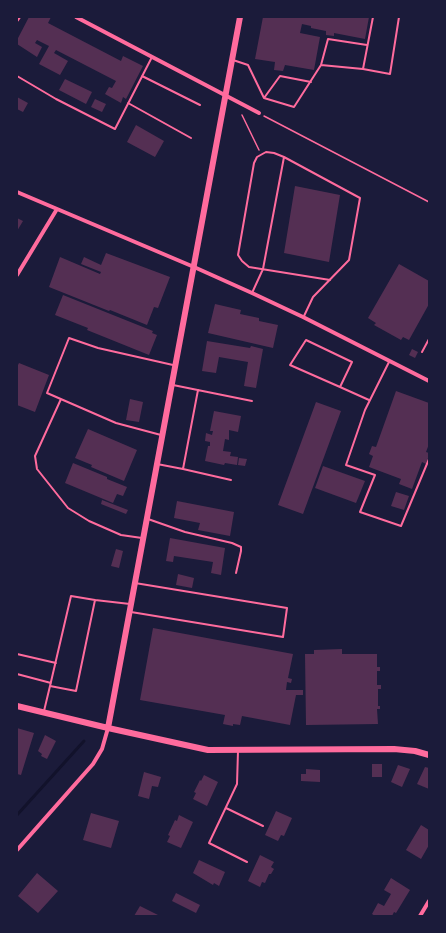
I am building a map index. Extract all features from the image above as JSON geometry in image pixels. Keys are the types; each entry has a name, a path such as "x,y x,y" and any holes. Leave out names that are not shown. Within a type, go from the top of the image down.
{"main road":[{"path":"108,728 240,17"},
{"path":"17,706 208,750 394,749 415,751 429,755"}],"street":[{"path":"76,17 259,113"},
{"path":"17,192 252,293 303,317 429,381"},
{"path":"17,276 57,209"},
{"path":"17,850 93,764 102,749 108,728"},
{"path":"420,916 429,901"}],"lane":[{"path":"363,69 373,17"},
{"path":"321,65 363,69 390,74 399,17"},
{"path":"232,59 248,65 264,98 294,107 321,65 328,39 367,45"},
{"path":"17,76 56,99 115,129 152,57"},
{"path":"142,76 200,105"},
{"path":"264,98 280,76 310,82"},
{"path":"128,103 190,138"},
{"path":"303,317 313,297 330,280 349,260 360,198 274,153 266,152 256,157 238,255 249,267 330,280"},
{"path":"252,293 263,269 284,157"},
{"path":"162,435 116,423 46,393 69,338 98,348 175,366"},
{"path":"422,352 429,339"},
{"path":"340,387 352,362 306,340 290,365 369,400"},
{"path":"390,361 369,400 346,465 375,475 360,512 401,526 429,459"},
{"path":"172,385 252,401"},
{"path":"183,469 198,390"},
{"path":"61,399 35,456 37,469 68,508 89,521 122,534 143,538"},
{"path":"157,464 231,480"},
{"path":"147,518 185,532 232,543 240,547 241,551 236,573"},
{"path":"130,611 283,637 287,608 135,582"},
{"path":"44,713 70,596 131,604"},
{"path":"50,686 76,691 95,600"},
{"path":"17,654 56,663"},
{"path":"17,674 51,683"},
{"path":"238,750 237,784 209,843 247,862"},
{"path":"226,808 263,826"}],"path":[{"path":"259,113 429,202"},
{"path":"242,115 259,150"}],"building":[{"path":"29,17 51,17 48,23 121,61 123,56 143,66 126,99 123,97 121,103 105,94 109,87 112,88 116,81 56,50 54,53 68,61 60,75 39,64 49,46 37,40 35,43 42,47 37,57 17,44 17,40"},
{"path":"263,17 369,17 365,39 334,33 334,36 326,35 326,31 311,28 311,26 302,24 300,33 320,37 314,70 285,65 283,71 274,70 275,62 255,59"},
{"path":"65,79 92,92 86,104 59,90"},
{"path":"17,97 28,103 23,112 17,109"},
{"path":"95,99 106,104 102,112 91,107"},
{"path":"136,125 164,141 155,157 127,142"},
{"path":"295,186 340,195 329,262 284,253"},
{"path":"17,218 23,221 17,231"},
{"path":"106,253 170,277 158,308 154,307 147,325 49,287 60,257 100,274 101,272 81,264 84,257 101,265"},
{"path":"399,264 429,281 429,304 409,340 403,337 401,340 374,325 376,323 368,318"},
{"path":"63,295 153,331 152,333 157,335 149,355 87,330 88,328 55,315"},
{"path":"215,304 241,310 240,314 259,318 259,321 278,325 273,348 208,333"},
{"path":"207,341 250,348 251,346 263,349 256,388 244,386 248,362 219,357 216,373 202,371"},
{"path":"412,349 418,352 415,358 409,355"},
{"path":"19,363 49,375 35,412 17,405 17,367"},
{"path":"396,391 429,403 429,444 426,452 429,453 429,455 426,464 422,462 412,489 399,484 401,479 369,467 373,456 369,454 372,446 376,447"},
{"path":"130,399 143,402 139,422 126,420"},
{"path":"316,402 341,411 303,514 278,505"},
{"path":"214,411 241,416 238,432 229,430 229,440 225,439 223,451 231,452 230,456 238,457 237,465 225,463 224,465 205,461 208,446 210,446 210,442 205,441 206,433 212,435 213,431 210,431"},
{"path":"88,429 137,450 124,481 91,467 92,465 75,458"},
{"path":"239,458 247,459 245,466 238,465"},
{"path":"73,463 127,487 123,496 117,494 113,503 65,483"},
{"path":"323,466 365,481 356,503 315,488"},
{"path":"396,492 409,496 404,510 391,506"},
{"path":"102,500 128,510 126,514 101,504"},
{"path":"177,501 234,512 230,536 198,530 200,523 174,518"},
{"path":"170,538 225,548 221,575 211,573 213,562 174,556 173,562 166,561"},
{"path":"116,549 123,551 119,568 111,566"},
{"path":"178,574 194,578 192,588 176,585"},
{"path":"153,628 293,654 288,678 292,679 291,683 287,682 286,690 303,690 303,695 296,695 290,725 242,716 240,725 233,724 233,726 223,724 225,715 140,700"},
{"path":"342,649 342,654 377,654 377,667 380,667 380,671 377,671 377,685 381,685 381,689 378,689 378,706 380,706 380,709 377,709 378,724 306,725 305,654 314,654 314,650"},
{"path":"17,728 34,733 21,775 17,774"},
{"path":"45,735 56,741 47,759 41,756 42,754 38,751"},
{"path":"372,764 382,764 382,777 372,777"},
{"path":"398,765 410,769 402,787 391,782"},
{"path":"425,767 429,768 429,789 417,784"},
{"path":"306,769 320,770 320,782 301,781 301,774 306,774"},
{"path":"144,772 161,777 158,787 152,786 149,799 138,796"},
{"path":"204,775 218,782 207,806 193,799 196,793 194,792"},
{"path":"276,811 292,818 284,836 281,835 278,841 265,835"},
{"path":"91,813 119,821 111,848 83,840"},
{"path":"179,815 193,822 181,848 167,842 170,836 168,835"},
{"path":"421,825 429,830 429,845 421,859 406,850"},
{"path":"260,855 274,862 271,867 274,869 271,874 269,874 265,883 262,882 260,887 248,881"},
{"path":"199,860 225,872 219,886 214,883 213,885 193,873"},
{"path":"37,873 58,891 38,913 18,896"},
{"path":"391,878 410,890 396,913 394,912 392,916 375,916 372,914 378,903 384,906 391,894 384,890"},
{"path":"176,893 200,905 196,913 172,901"},
{"path":"140,906 160,916 134,916"}],"waterway":[{"path":"17,815 84,741"}]}
